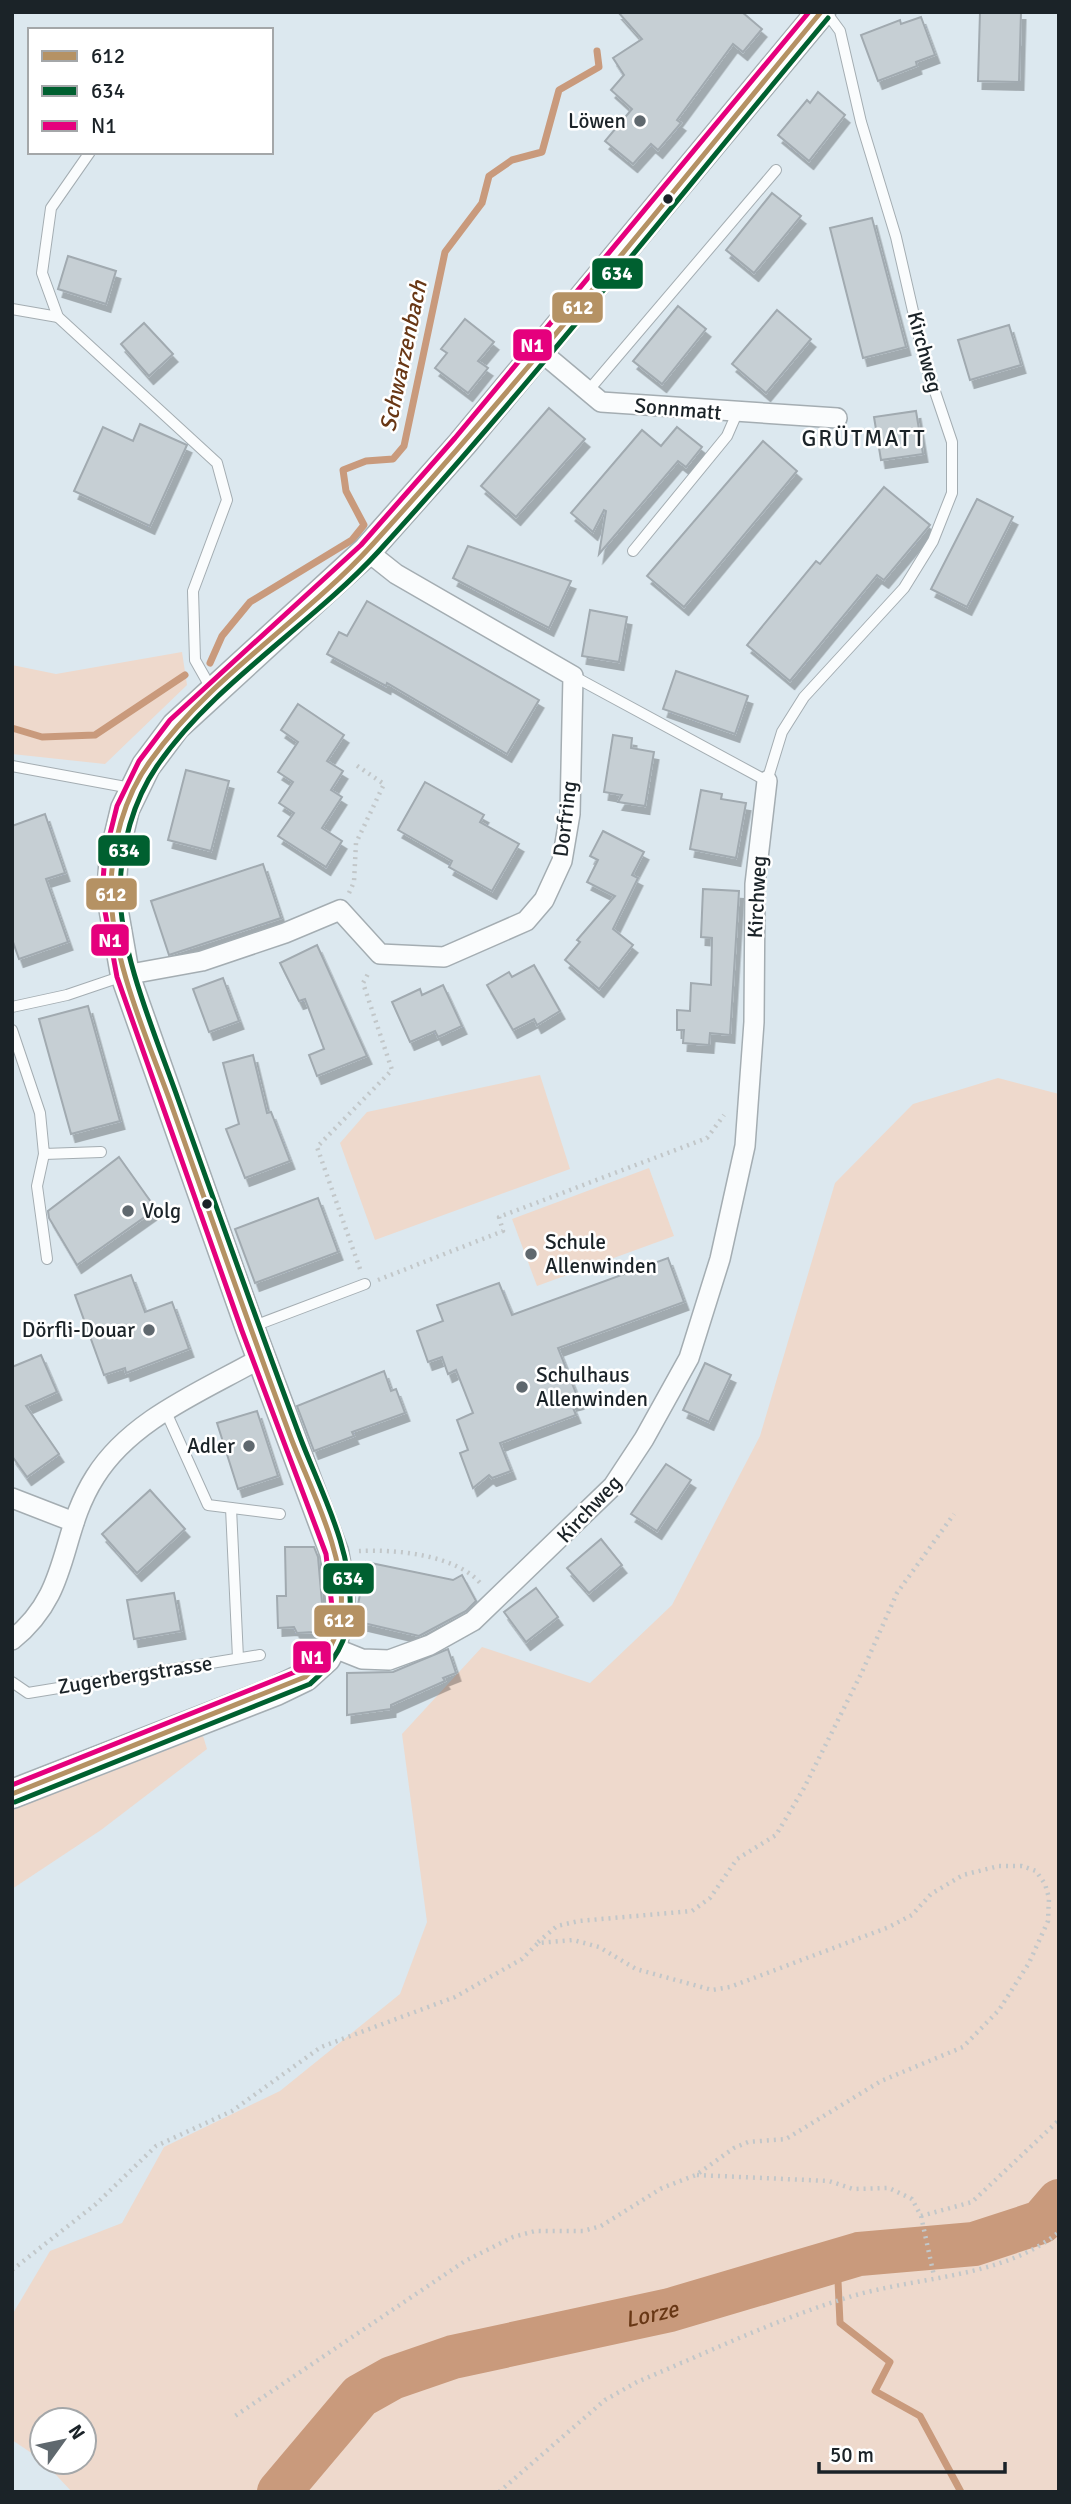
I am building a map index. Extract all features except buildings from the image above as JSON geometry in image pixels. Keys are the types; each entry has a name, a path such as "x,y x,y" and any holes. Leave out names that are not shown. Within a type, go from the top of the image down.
{"street":[{"path":"12,1794 290,1685 314,1670 332,1647 341,1608 334,1552 250,1328 125,975 111,895 114,855 125,809 134,789 146,766 176,726 212,690 367,551 462,444 821,12"},
{"name":"Sonnmatt","path":"539,350 601,402 836,418"},
{"path":"367,551 396,574 573,676"},
{"name":"Dorfring","path":"380,954 444,957 526,921 544,900 562,861 570,814 573,676"},
{"name":"Kirchweg","path":"332,1647 362,1659 389,1660 430,1645 473,1622 613,1486 689,1358 720,1259 745,1146 754,1022 755,884 767,780"},
{"path":"125,975 202,961 285,933 340,910 380,954"},
{"path":"12,1640 47,1603 61,1576 74,1522 94,1478 119,1444 166,1412 261,1358"},
{"path":"12,1498 74,1522"}],"lane":[{"name":"Kirchweg","path":"767,780 782,732 804,696 904,588 933,541 953,493 952,442 924,359 896,237 861,122 840,31 826,12"},
{"path":"89,154 51,208 42,273 58,317 217,463 227,500 193,591 195,660 212,690"},
{"path":"588,391 776,170"},
{"path":"12,309 58,317"},
{"path":"633,551 727,436 737,413"},
{"path":"573,676 767,780"},
{"path":"12,766 134,789"},
{"path":"12,1007 67,995 125,975"},
{"path":"12,1030 40,1113 44,1154 37,1186 47,1259"},
{"path":"44,1154 102,1152"},
{"path":"250,1328 365,1284"},
{"path":"166,1412 208,1505 280,1514"},
{"path":"231,1508 238,1658"},
{"name":"Zugerbergstrasse","path":"12,1682 28,1693 260,1655"}],"path":[{"path":"340,910 354,882 356,843 384,784 353,763"},
{"path":"380,954 362,982 392,1070 317,1147 365,1284 503,1231 499,1217 707,1138 750,1080"},
{"path":"12,2270 96,2204 156,2146 232,2111 321,2048 455,1997 522,1959 557,1926 579,1921 692,1912 710,1898 737,1859 776,1835 804,1788 851,1695 897,1593 954,1514"},
{"path":"334,1552 373,1550 447,1561 470,1570 495,1600"},
{"path":"235,2416 465,2261 513,2237 535,2231 583,2231 601,2226 662,2188 696,2175 748,2141 786,2139 881,2081 950,2054 977,2035 999,2010 1029,1963 1048,1921 1049,1898 1045,1884 1036,1871 1022,1866 999,1866 963,1875 930,1894 912,1915 889,1927 730,1987 712,1990 636,1969 599,1947 573,1940 538,1942"},
{"path":"921,2216 972,2202 1059,2120"},
{"path":"696,2175 829,2181 853,2189 889,2188 912,2199 921,2216 928,2259 934,2276"},
{"path":"499,2492 618,2391 848,2297 934,2276 1008,2263 1043,2245 1059,2232"}],"shaded area":[{"path":"182,652 187,685 105,764 12,754 12,665 56,674"},
{"path":"540,1075 570,1169 375,1240 340,1143 367,1112"},
{"path":"998,1078 1059,1094 1059,2492 72,2492 57,2476 98,2476 98,2406 28,2406 28,2451 12,2440 12,2315 50,2251 122,2223 164,2147 280,2091 400,1994 427,1922 402,1734 482,1647 590,1683 672,1605 760,1436 835,1183 913,1104"},
{"path":"649,1168 674,1236 537,1286 512,1219"},
{"path":"203,1736 207,1749 101,1830 12,1889 12,1810"}],"waterway":[{"name":"Schwarzenbach","path":"210,663 222,636 250,602 352,540 364,525 346,491 343,470 366,461 393,459 404,446 445,252 482,203 489,176 512,160 542,152 559,90 599,67 597,51"},
{"name":"Schwarzenbach","path":"12,728 42,737 95,735 185,675"},
{"name":"Lorze","path":"279,2492 360,2396 392,2378 453,2357 670,2310 859,2254 974,2244 1041,2222 1059,2201"},
{"path":"837,2260 840,2323 890,2362 875,2391 920,2416 961,2492"}],"transit line":[{"name":"N1","path":"12,1785 300,1670 324,1644 332,1607 326,1554 242,1331 117,977 102,895 105,854 117,806 139,761 170,720 361,545 455,438 809,12"},
{"name":"612","path":"12,1794 305,1677 330,1647 341,1609 338,1567 325,1522 291,1438 141,1025 117,943 111,891 113,857 121,822 133,789 151,760 201,702 345,573 430,480 600,282 821,12"},
{"name":"634","path":"15,1802 310,1684 333,1659 343,1641 349,1620 350,1586 341,1542 253,1311 132,967 121,914 120,889 126,840 141,794 157,766 206,708 352,579 436,487 494,421 828,18"}],"place":[{"name":"Löwen","path":"640,121"},
{"name":"Volg","path":"128,1211"},
{"name":"Schule Allenwinden","path":"531,1254"},
{"name":"Dörfli-Douar","path":"149,1330"},
{"name":"Schulhaus Allenwinden","path":"522,1387"},
{"name":"Adler","path":"249,1446"}],"district":[{"name":"GRÜTMATT","path":"864,438"}]}
